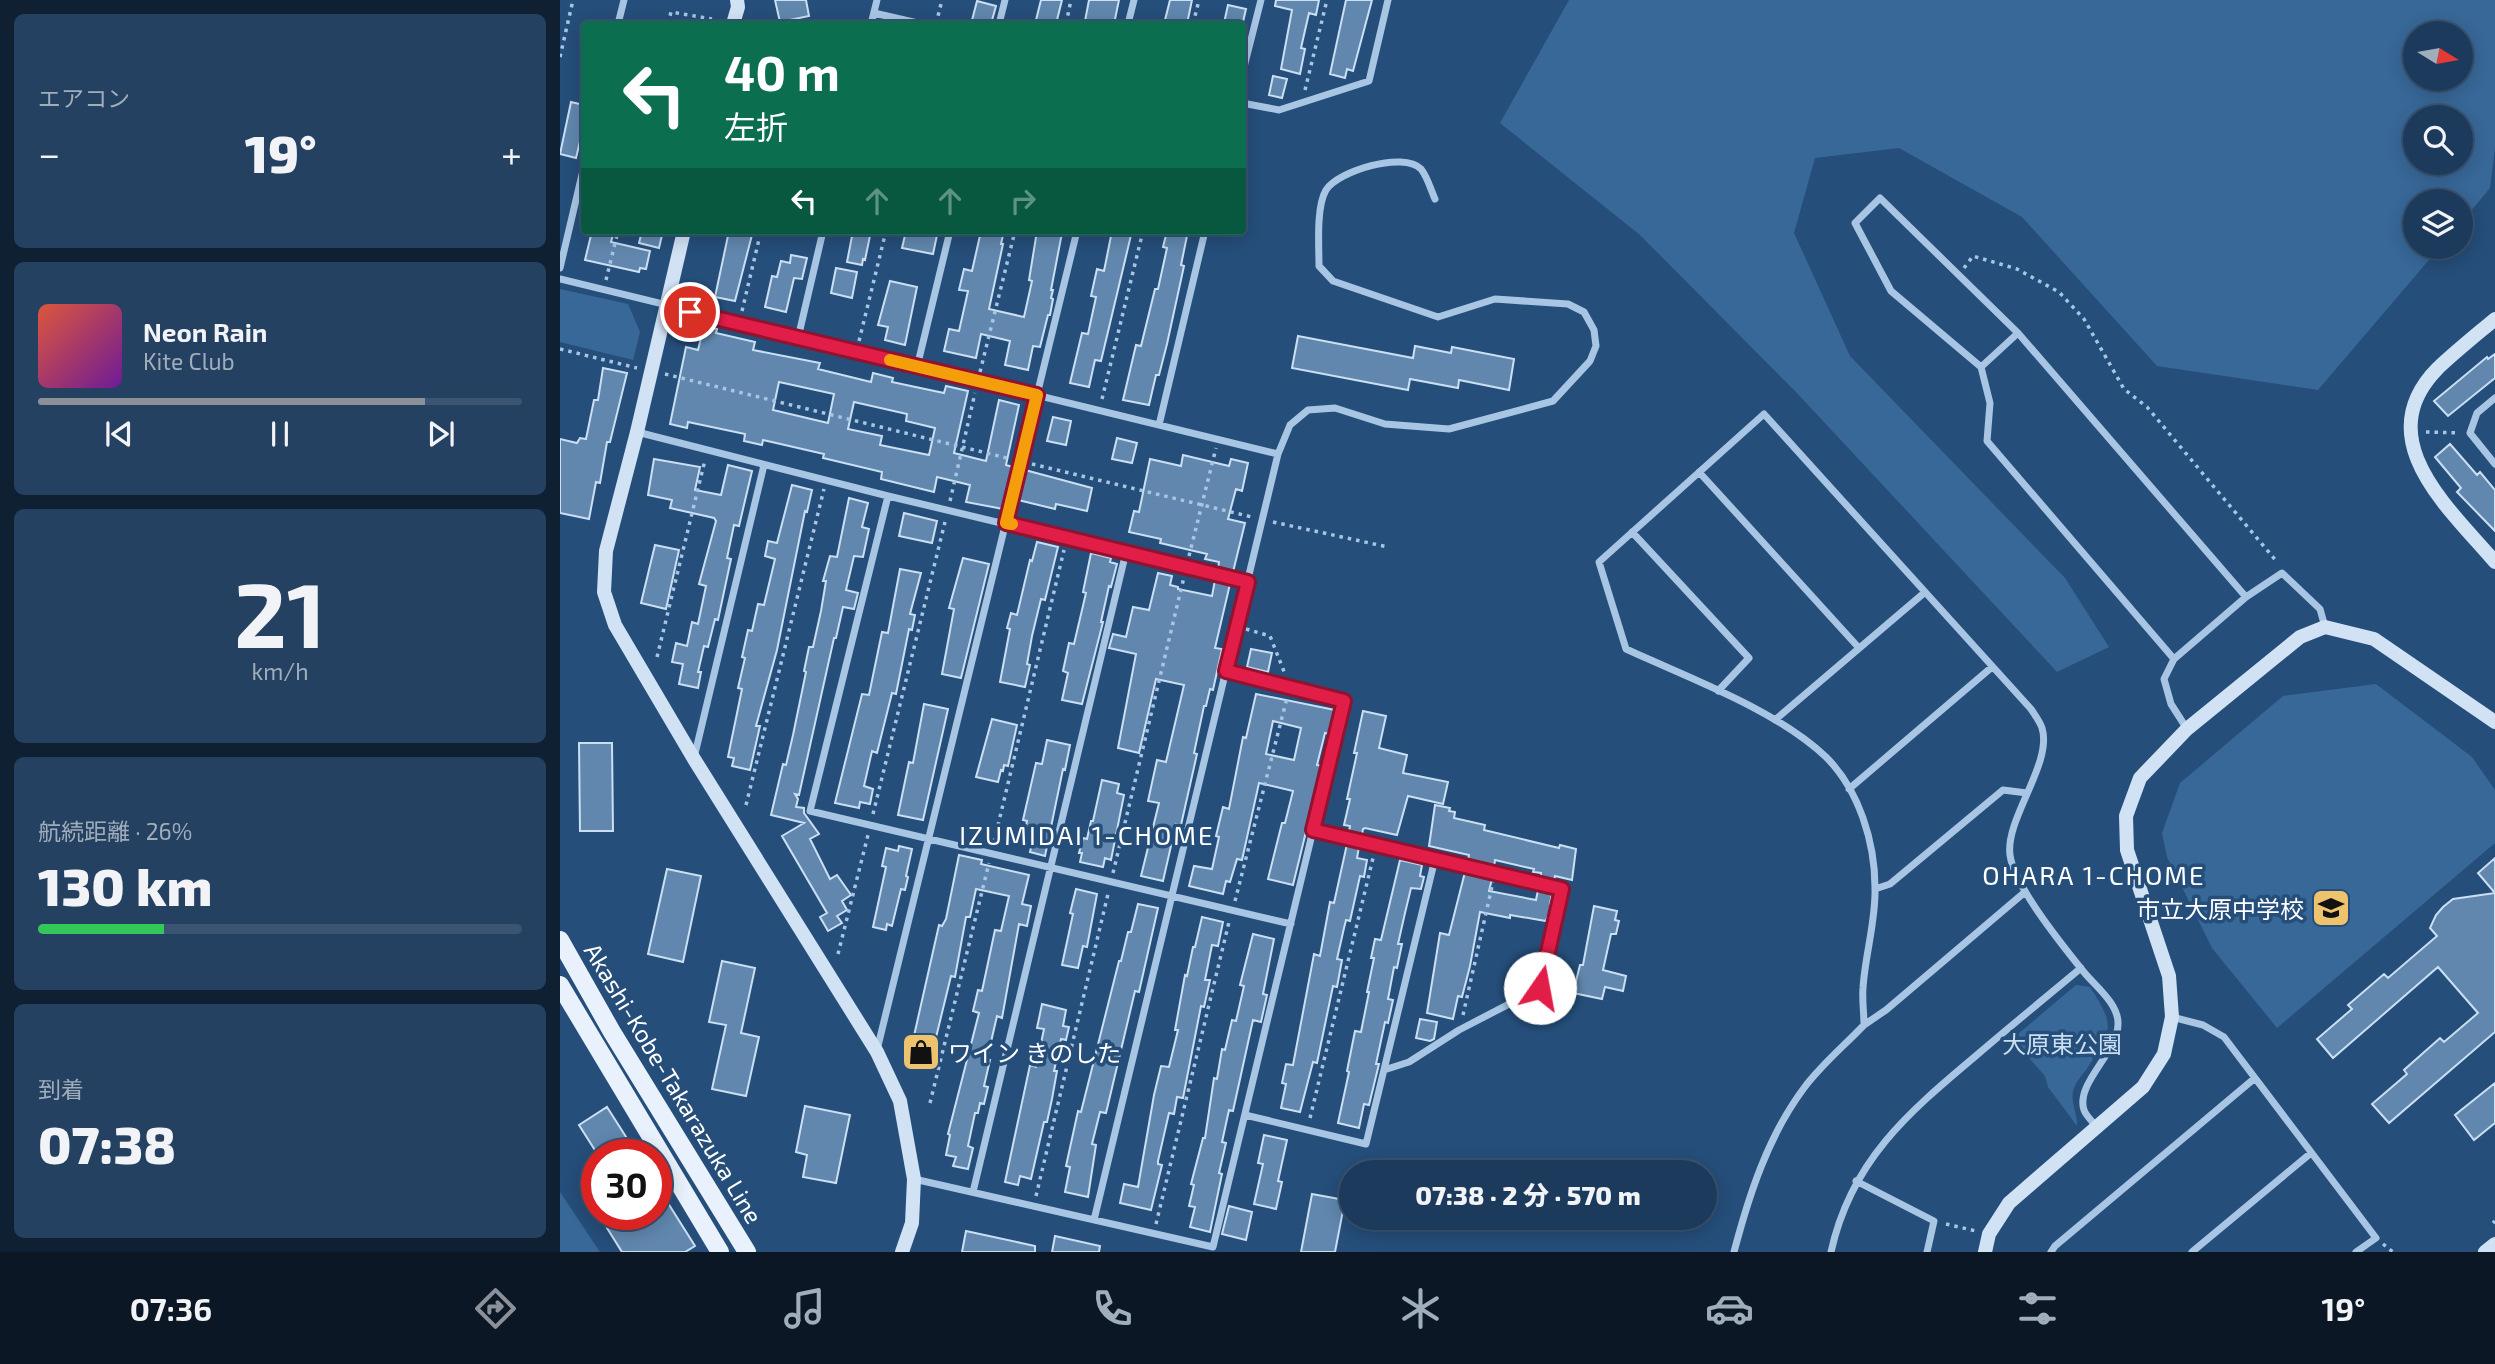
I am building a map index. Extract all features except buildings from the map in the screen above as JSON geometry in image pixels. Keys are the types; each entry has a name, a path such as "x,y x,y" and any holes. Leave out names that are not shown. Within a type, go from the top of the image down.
{"main road":[{"name":"Akashi-Kobe-Takarazuka Line","path":"560,940 612,1032 747,1252"},
{"name":"Akashi-Kobe-Takarazuka Line","path":"560,985 720,1252"}],"street":[{"path":"619,21 624,0"},
{"path":"734,21 737,0"},
{"path":"872,21 877,0"},
{"path":"1000,21 1005,0"},
{"path":"1129,21 1134,0"},
{"path":"1246,59 1261,0"},
{"path":"1246,104 1279,110 1369,81 1388,0"},
{"path":"874,13 909,21"},
{"path":"1094,1220 1278,454 1290,425 1308,410 1335,408 1385,424 1449,429 1553,401 1590,361 1596,346 1594,330 1584,312 1568,304 1495,299 1438,317 1333,281 1319,266 1321,207 1326,190 1341,176 1389,161 1406,161 1421,169 1435,198"},
{"path":"560,268 581,179"},
{"path":"2174,660 1987,441 1990,403 1981,367 1891,292 1855,223 1880,198 2018,333 2246,597"},
{"path":"683,235 606,551 604,592 615,625 694,759 877,1052 900,1101 914,1179 912,1223 902,1252"},
{"path":"798,338 822,235"},
{"path":"917,366 949,235"},
{"path":"877,1052 1076,235"},
{"path":"1159,425 1204,235"},
{"path":"560,279 1278,454"},
{"path":"2495,319 2437,370 2415,402 2410,431 2414,455 2430,485 2495,562"},
{"path":"1981,367 2018,333"},
{"path":"2495,398 2477,413 2470,433 2495,464"},
{"path":"1864,1025 1863,989 1875,889 1870,838 1849,789 1827,758 1775,720 1626,649 1599,562 1764,414 2031,709 2042,729 2043,747 2009,852 2014,871 2025,892 2113,1007 2118,1024 2115,1039 2083,1096 2084,1112 2097,1127"},
{"path":"637,432 826,481 1248,582"},
{"path":"694,759 764,464"},
{"path":"1699,472 1859,648"},
{"path":"888,496 810,811 1291,924"},
{"path":"1632,532 1749,658 1718,691"},
{"path":"973,1192 1126,552"},
{"path":"2187,729 2171,704 2164,679 2174,660 2246,597 2282,573 2320,609 2325,627"},
{"path":"1775,720 1924,593"},
{"path":"1984,1252 1989,1234 2009,1203 2143,1087 2164,1054 2172,1017 2169,976 2127,850 2126,816 2140,778 2187,729 2300,636 2325,627 2374,639 2495,722"},
{"path":"1849,789 1992,667"},
{"path":"914,1179 1213,1247 1344,701 1226,671"},
{"path":"1875,889 1890,884 2003,790 2027,793"},
{"path":"1313,830 1562,889 1540,988 1459,1030 1409,1062 1384,1069"},
{"path":"1245,1115 1366,1144 1435,859"},
{"path":"1734,1252 1748,1198 1774,1137 1804,1088 1864,1025 1886,1010 2025,892"},
{"path":"1831,1252 1838,1223 1856,1181 1877,1150 1921,1102 2081,968"},
{"path":"2172,1017 2203,1025 2224,1037 2376,1238 2356,1252"},
{"path":"2051,1252 2054,1246 2255,1079"},
{"path":"2192,1252 2311,1153"},
{"path":"1856,1181 1934,1221 1927,1252"},
{"path":"2485,1252 2495,1244"}],"path":[{"path":"560,57 573,0"},
{"path":"937,21 942,0"},
{"path":"1067,21 1071,0"},
{"path":"1194,21 1199,0"},
{"path":"1301,103 1327,0"},
{"path":"669,21 671,12 712,19"},
{"path":"604,290 617,235"},
{"path":"739,324 760,235"},
{"path":"857,352 885,235"},
{"path":"838,954 1014,235"},
{"path":"1099,410 1142,235"},
{"path":"1959,275 1973,256 2017,269 2059,292 2084,319 2124,388 2147,407 2276,561 2282,573"},
{"path":"560,349 1263,520 1388,547"},
{"path":"2410,431 2470,433"},
{"path":"1034,1206 1218,439"},
{"path":"657,657 708,451"},
{"path":"746,805 826,481"},
{"path":"930,1102 1067,537"},
{"path":"1307,1130 1376,845"},
{"path":"1459,1030 1495,873"},
{"path":"1934,1221 1989,1234"}],"green space":[{"path":"1569,0 2495,0 2495,148 2490,188 2473,209 2473,189 2403,189 2403,259 2430,259 2318,390 2157,366 2022,217 1899,148 1815,158 1794,233 1850,356 2065,578 2109,647 2057,672 1795,391 1640,235 1500,123"},
{"path":"560,289 628,304 640,332 633,360 560,342"},
{"path":"2376,684 2472,757 2495,790 2495,843 2277,1028 2212,948 2167,857 2162,833 2180,783 2283,696"},
{"name":"大原東公園","path":"2076,985 2090,987 2104,1012 2108,1029 2101,1046 2074,1088 2072,1098 2077,1126 2048,1087 2045,1076 2012,1039"},
{"path":"560,1192 581,1224 581,1230 585,1230 600,1252 560,1252"}],"slow traffic":[{"path":"890,360 1037,395 1006,523 1012,524"}],"place":[{"name":"市立大原中学校","path":"2331,908"},
{"name":"ワイン きのした","path":"921,1052"}],"district":[{"name":"IZUMIDAI 1-CHOME","path":"1087,834"},
{"name":"OHARA 1-CHOME","path":"2094,874"}],"route":[{"path":"690,312 1037,395 1006,523 1248,582 1226,671 1344,701 1313,830 1562,889 1540,988"}]}
